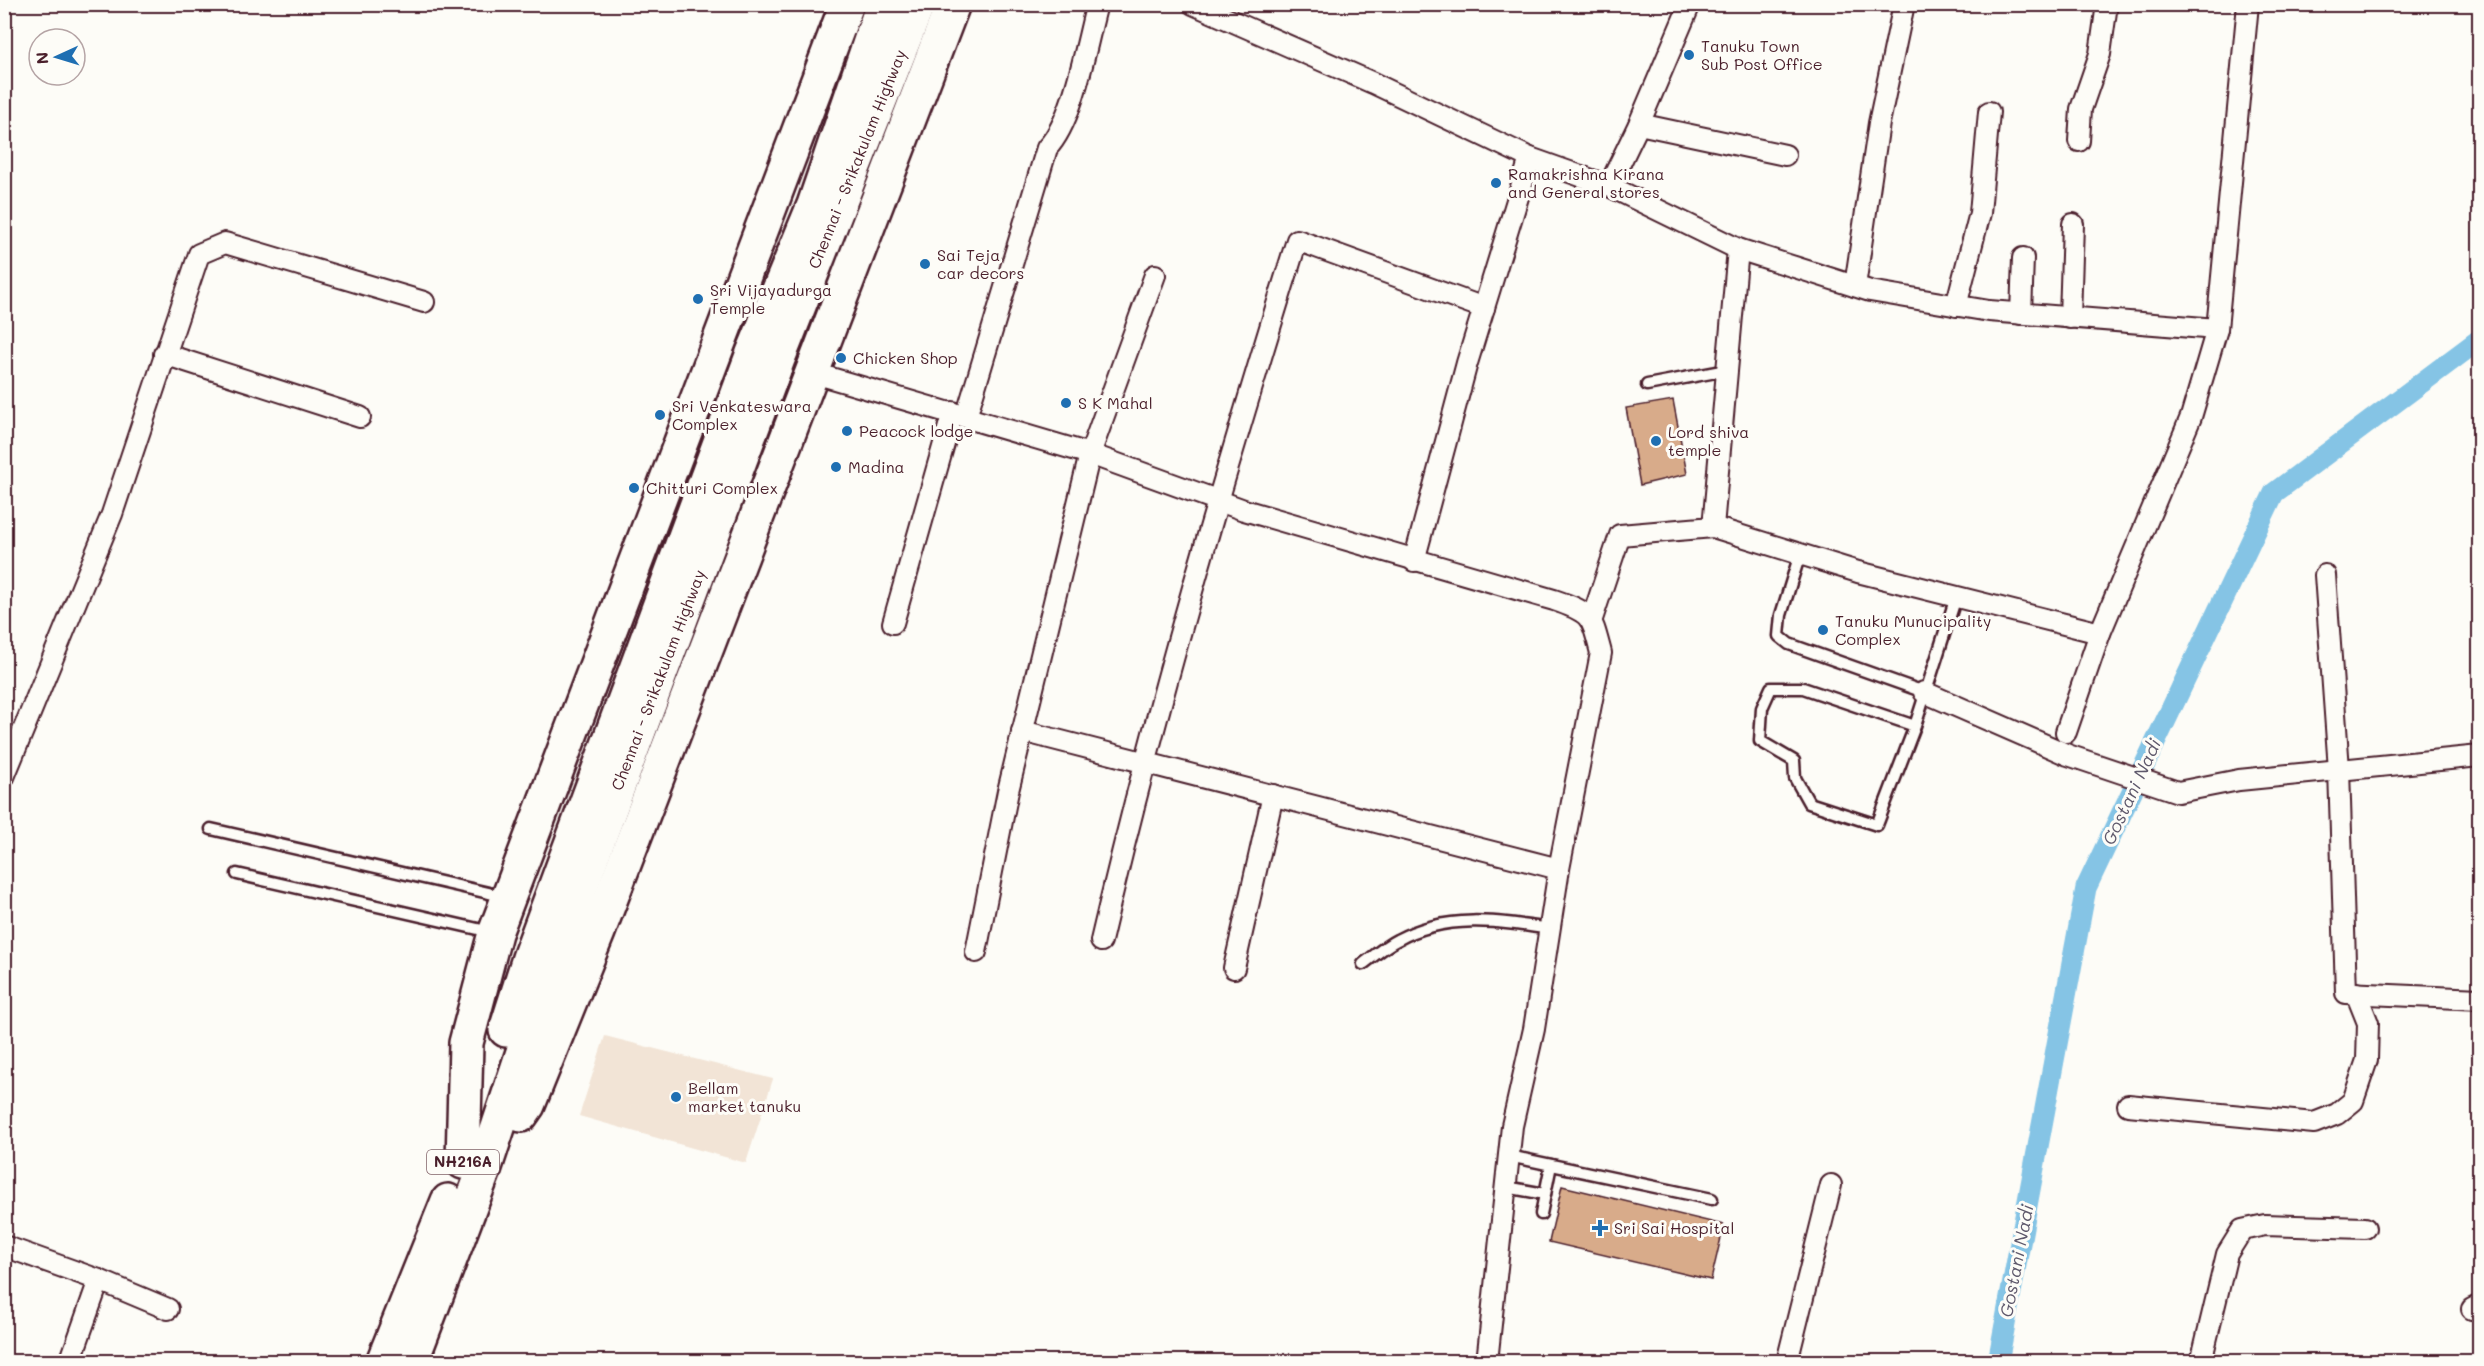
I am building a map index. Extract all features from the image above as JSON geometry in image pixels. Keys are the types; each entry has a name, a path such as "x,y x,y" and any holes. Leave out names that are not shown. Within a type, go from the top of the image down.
{"highway":[{"path":"474,1166 466,1043 495,933 847,4"},
{"name":"NH216A","path":"383,1362 474,1166 529,958 753,353 814,205 883,4"},
{"path":"474,1166 528,1105 598,932 814,373 953,4"},
{"name":"Chennai - Srikakulam Highway","path":"411,1362 474,1166 778,359 916,11"}],"street":[{"path":"893,624 959,414 1047,148 1058,137 1066,118 1097,4"},
{"path":"1193,4 1373,82 1530,158 1609,186 1738,249 1855,286 1956,306 2021,314 2217,329"},
{"path":"1609,186 1639,124 1690,4"},
{"path":"1855,286 1879,123 1904,4"},
{"path":"2079,141 2081,109 2100,54 2107,4"},
{"path":"2067,732 2100,633 2191,417 2217,329 2248,4"},
{"path":"1956,306 1980,213 1989,112"},
{"path":"1639,124 1785,154"},
{"path":"1414,561 1467,363 1530,158"},
{"path":"2070,318 2073,224"},
{"path":"1101,941 1144,762 1216,500 1296,240 1484,308"},
{"path":"4,777 10,749 112,514 199,254 225,243 424,302"},
{"path":"1713,527 1738,249"},
{"path":"2021,314 2023,258"},
{"path":"976,952 1022,731 1090,454 1155,275"},
{"path":"164,354 360,417"},
{"path":"814,373 1090,454 1216,500 1414,561 1554,600 1578,609 1592,619"},
{"path":"1487,1362 1512,1126 1534,1029 1559,869 1601,653 1592,619 1620,535 1713,527 1858,572 2100,633"},
{"path":"2325,575 2339,769 2346,993 2480,999"},
{"path":"1924,692 2068,755 2178,792 2239,780 2480,756"},
{"path":"1022,731 1559,869"},
{"path":"1234,968 1273,795"},
{"path":"2128,1105 2314,1123 2337,1114 2353,1101 2367,1060 2368,1023 2356,993"},
{"path":"1787,1362 1831,1185"},
{"path":"2201,1362 2227,1254 2242,1230 2265,1225 2365,1228"},
{"path":"4,1246 99,1280 168,1309"},
{"path":"70,1362 99,1280"}],"lane":[{"path":"1647,385 1727,370"},
{"path":"1800,554 1781,615 1779,636 1789,644 1924,692"},
{"path":"1915,726 1803,688 1771,688 1762,708 1760,741 1794,761 1795,778 1809,803 1877,825 1915,726 1956,597"},
{"path":"211,829 509,897"},
{"path":"237,874 495,933"},
{"path":"1363,964 1397,939 1448,922 1492,920 1550,929"},
{"path":"1509,1156 1712,1199"},
{"path":"1541,1214 1551,1165"},
{"path":"1506,1187 1545,1194"}],"shaded area":[{"name":"Bellam market tanuku","path":"605,1036 773,1079 746,1163 579,1116"}],"building":[{"name":"Lord shiva temple","path":"1673,400 1687,474 1640,485 1626,408"},
{"path":"1562,1186 1724,1225 1711,1280 1549,1242"}],"waterway":[{"name":"Gostani Nadi","path":"1998,1362 2086,888 2274,493 2480,339"}],"place":[{"name":"Tanuku Town Sub Post Office","path":"1689,55"},
{"name":"Ramakrishna Kirana and General stores","path":"1496,183"},
{"name":"Sai Teja car decors","path":"925,264"},
{"name":"Sri Vijayadurga Temple","path":"698,299"},
{"name":"Chicken Shop","path":"841,358"},
{"name":"S K Mahal","path":"1066,403"},
{"name":"Sri Venkateswara Complex","path":"660,415"},
{"name":"Peacock lodge","path":"847,431"},
{"name":"Lord shiva temple","path":"1656,441"},
{"name":"Madina","path":"836,467"},
{"name":"Chitturi Complex","path":"634,488"},
{"name":"Tanuku Munucipality Complex","path":"1823,630"},
{"name":"Bellam market tanuku","path":"676,1097"},
{"name":"Sri Sai Hospital","path":"1600,1228"}]}
